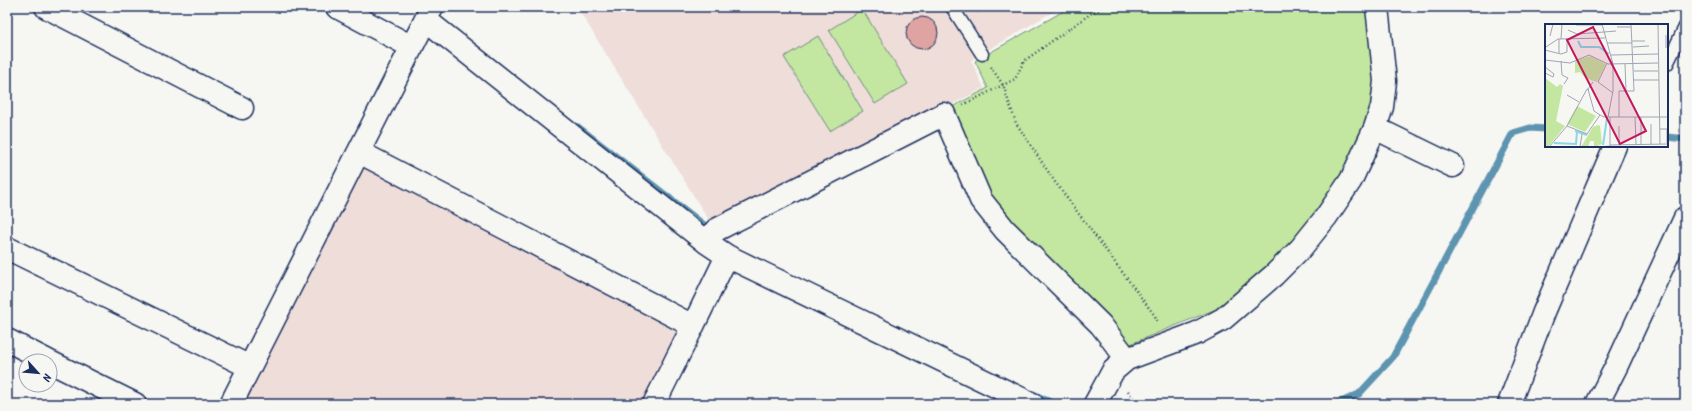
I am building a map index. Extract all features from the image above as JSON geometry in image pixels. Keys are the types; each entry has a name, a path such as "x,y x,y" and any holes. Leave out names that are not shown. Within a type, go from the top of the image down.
{"street":[{"path":"46,7 242,108"},
{"path":"337,7 412,47"},
{"path":"1095,404 1113,371 1127,359 1197,333 1223,319 1274,275 1301,248 1326,217 1351,180 1375,128 1382,107 1385,81 1377,7"},
{"path":"231,404 430,13 706,242 727,256 1032,404"},
{"path":"706,242 716,230 944,114 981,200 1005,230 1101,325 1127,359"},
{"path":"1375,128 1453,166"},
{"path":"1509,404 1544,312 1615,147"},
{"path":"358,152 693,326"},
{"path":"1597,404 1617,365 1685,218"},
{"path":"7,248 250,366"},
{"path":"654,404 727,256"},
{"path":"7,340 33,353"},
{"path":"58,366 135,404"}],"lane":[{"path":"952,7 985,58"},
{"path":"1668,62 1685,27"}],"path":[{"path":"944,114 1015,79 1024,61 1029,57 1092,12 1105,7"},
{"path":"985,58 1004,85 1016,123 1055,182 1155,316 1169,343"}],"shaded area":[{"path":"577,7 1061,7 971,60 984,88 713,227"},
{"path":"366,162 684,327 645,404 244,404"}],"green space":[{"path":"1065,7 1369,7 1375,85 1370,115 1339,184 1278,260 1226,305 1128,345 986,196 950,108 988,88 975,61 1062,12"},
{"path":"862,9 908,84 875,104 829,30"},
{"path":"818,36 863,111 830,131 784,57"}],"building":[{"path":"919,17 925,17 935,24 938,33 937,39 931,46 925,49 919,49 909,42 906,36 906,30 913,20"}],"waterway":[{"path":"578,127 708,228"},
{"path":"1337,404 1359,394 1393,357 1513,133 1530,128 1545,129"},
{"path":"1668,137 1685,139"},
{"path":"1033,394 1054,404"}]}
